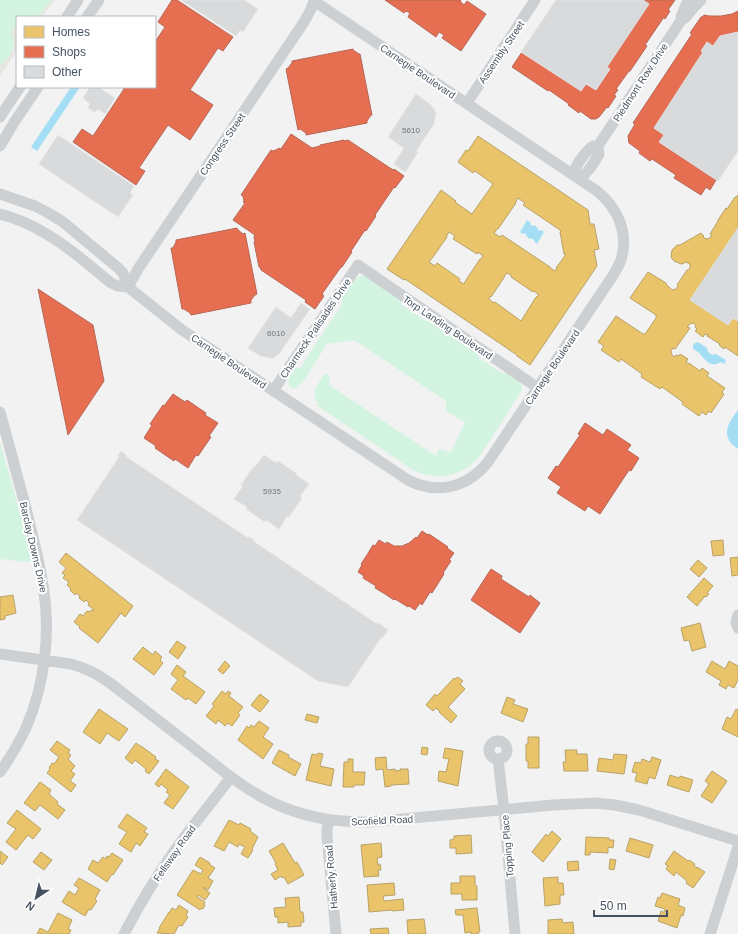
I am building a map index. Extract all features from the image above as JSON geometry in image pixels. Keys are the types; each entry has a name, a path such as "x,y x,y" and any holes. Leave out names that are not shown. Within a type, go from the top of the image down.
{"street":[{"path":"68,16 78,0"},
{"path":"88,16 99,0"},
{"name":"Carnegie Boulevard","path":"0,194 35,206 63,222 123,273 128,287 182,330 408,480 419,485 435,488 447,488 471,478 481,471 492,456 611,279 622,255 623,244 620,223 610,204 600,194 577,177 311,0"},
{"name":"Congress Street","path":"128,287 138,269 304,22 311,9 311,0"},
{"name":"Assembly Street","path":"467,103 535,0"},
{"name":"Piedmont Row Drive","path":"682,19 681,17 688,0"},
{"name":"Piedmont Row Drive","path":"577,177 584,175 591,167 599,154 598,146 682,19 685,18 701,0"},
{"path":"0,117 19,88"},
{"path":"0,146 37,88"},
{"name":"Carnegie Boulevard","path":"0,214 23,222 44,232 111,283 118,286 128,287"},
{"name":"Torp Landing Boulevard","path":"358,266 538,388"},
{"name":"Charmeck Palisades Drive","path":"273,391 358,266"},
{"name":"Barclay Downs Drive","path":"0,412 42,574 46,620 44,660 37,694 26,728 12,755 0,772"},
{"path":"738,615 736,622 738,628"},
{"name":"Scofield Road","path":"0,654 71,664 80,666 98,675 253,793 296,812 342,822 369,822 578,803 604,803 639,810 738,842"},
{"name":"Topping Place","path":"498,759 515,934"},
{"name":"Fellsway Road","path":"124,934 170,857 232,777"},
{"name":"Hatherly Road","path":"328,820 327,836 336,934"},
{"path":"710,934 738,847"}],"shaded area":[{"path":"0,0 54,0 43,16 16,16 16,52 0,76"}],"green space":[{"path":"0,0 51,0 40,16 16,16 16,28 13,25 11,35 14,43 12,52 0,66"},
{"path":"360,276 368,278 401,300 402,305 426,321 431,320 478,352 479,358 502,373 508,373 521,382 521,392 480,456 465,469 449,475 431,476 422,474 413,470 316,405 318,403 315,395 316,388 326,374 330,380 329,385 436,456 439,449 451,452 465,422 449,413 446,409 446,401 354,340 327,344 303,382 295,389 290,387 289,379 295,368 300,368 342,304 341,299 352,283"},
{"path":"0,442 34,561 26,562 0,559"}],"water":[{"path":"70,88 79,88 37,151 31,147"},
{"path":"527,220 532,226 534,225 538,228 537,229 544,232 537,244 534,240 526,236 527,235 520,232"},
{"path":"698,342 707,348 710,353 716,354 726,360 724,364 721,362 712,364 705,360 693,349 693,345"},
{"path":"738,410 738,449 729,440 727,430 728,425"}],"building: Homes":[{"path":"478,136 588,210 590,224 594,224 599,249 594,250 597,266 530,365 405,279 404,280 387,269 441,190 472,214 493,184 475,171 473,173 458,162 466,150 468,151","holes":["518,198 525,203 523,205 560,230 565,256 555,271 502,235 500,237 494,233","449,232 455,236 453,239 477,254 478,252 483,256 464,284 459,281 460,279 437,263 435,266 429,262","507,273 539,295 536,297 521,321 489,299"]},
{"path":"738,195 738,228 690,300 728,325 733,318 738,321 738,356 725,347 724,349 719,345 720,344 707,336 708,335 705,334 703,337 695,331 697,329 695,327 696,325 693,323 687,327 690,328 675,349 673,348 671,351 672,355 675,357 676,355 679,356 680,354 688,359 686,362 700,371 702,368 709,373 707,376 725,388 722,392 724,394 711,413 709,411 706,415 702,412 699,416 662,387 660,389 641,377 642,374 621,359 619,362 601,350 604,346 598,342 616,316 645,334 656,318 656,315 630,298 648,272 666,283 672,290 676,289 687,270 690,268 690,264 686,262 681,264 674,261 671,257 672,250 677,245 680,245 701,233 706,239 710,238 712,235 710,234 718,220 726,208 727,209"},
{"path":"723,540 724,555 713,556 711,541"},
{"path":"66,553 133,606 125,617 121,613 98,643 79,628 80,627 74,622 80,614 83,616 87,611 89,612 94,610 88,605 89,603 86,600 84,602 79,598 80,596 76,593 75,595 70,590 71,589 67,585 69,582 63,578 65,575 62,573 66,568 59,562"},
{"path":"738,557 738,575 732,576 730,558"},
{"path":"698,560 707,568 699,577 690,569"},
{"path":"704,578 713,586 707,593 709,594 706,597 705,596 697,606 687,597"},
{"path":"13,595 16,613 5,616 5,619 0,620 0,597"},
{"path":"700,623 706,647 692,651 689,640 684,641 681,628"},
{"path":"177,641 186,647 178,659 169,652"},
{"path":"143,647 153,655 155,651 162,657 160,660 163,663 154,675 133,659"},
{"path":"225,661 230,666 223,674 218,670"},
{"path":"712,661 725,669 729,661 738,666 738,680 734,688 728,685 726,689 719,685 721,681 706,672"},
{"path":"177,665 186,672 183,676 205,692 196,704 188,698 186,700 171,689 178,680 171,674"},
{"path":"458,677 463,681 460,684 465,689 448,707 457,716 451,723 436,708 433,711 426,705 435,694 437,696 454,678 455,679"},
{"path":"222,691 226,694 228,691 231,693 229,696 243,707 238,713 240,715 232,726 228,723 225,726 218,720 216,724 206,716 214,706 212,704"},
{"path":"260,694 269,701 260,712 251,705"},
{"path":"507,697 515,700 513,704 528,709 523,722 501,713"},
{"path":"99,709 128,729 119,741 107,733 100,744 83,732"},
{"path":"736,709 738,710 738,737 722,729 727,717 731,719"},
{"path":"307,714 319,717 317,723 305,720"},
{"path":"259,721 269,728 263,737 273,744 263,759 238,740 247,726 249,728 251,725 254,727"},
{"path":"528,737 539,737 539,768 528,768 528,761 526,761 526,744 528,744"},
{"path":"57,741 70,750 68,753 71,755 68,759 75,766 71,771 75,774 70,781 76,785 71,792 47,773 52,763 54,764 59,757 50,750"},
{"path":"136,743 156,757 155,759 159,761 149,774 145,771 146,769 135,760 132,764 125,758"},
{"path":"422,747 428,748 427,755 421,754"},
{"path":"445,748 463,751 458,786 438,781 439,771 446,772 449,759 443,758"},
{"path":"279,750 301,764 295,776 272,763"},
{"path":"565,750 577,750 577,754 587,754 588,771 564,771 563,762 566,762"},
{"path":"318,753 323,754 320,766 334,769 331,786 306,780 312,754 317,755"},
{"path":"614,754 627,755 624,774 597,771 599,758 613,760"},
{"path":"386,757 387,770 395,769 395,771 401,770 400,769 408,769 409,784 391,785 385,787 383,769 376,770 375,758"},
{"path":"652,757 661,760 655,779 649,777 647,784 635,781 637,773 632,772 635,762 641,763 642,759 650,762"},
{"path":"348,759 353,759 353,772 365,772 364,785 343,787 344,762 348,762"},
{"path":"166,769 189,787 173,809 164,803 170,795 166,792 168,790 161,784 159,787 155,784"},
{"path":"712,771 727,781 712,803 701,796 709,784 705,781"},
{"path":"670,775 693,780 689,792 667,785"},
{"path":"40,782 51,790 49,794 58,802 57,804 65,810 58,819 40,805 35,811 24,803"},
{"path":"17,810 41,829 33,839 28,835 16,850 6,842 16,829 7,823"},
{"path":"127,814 147,828 144,832 148,834 140,846 136,843 131,852 119,844 127,832 118,827"},
{"path":"229,820 239,825 240,823 251,829 250,831 258,837 248,858 241,854 245,847 239,844 238,847 229,842 224,851 214,846"},
{"path":"552,831 561,839 543,862 532,852 546,834 548,836"},
{"path":"471,835 472,853 456,854 456,848 450,848 450,840 454,839 454,836"},
{"path":"586,837 609,838 609,840 614,840 613,848 608,847 608,853 590,852 590,855 585,855"},
{"path":"630,838 653,845 649,858 626,851"},
{"path":"283,843 295,863 297,862 304,875 288,884 284,877 282,878 281,876 275,880 271,874 278,870 269,851"},
{"path":"381,843 382,857 377,858 378,865 380,864 381,870 378,870 379,876 364,877 361,845"},
{"path":"0,851 8,857 2,865 0,863"},
{"path":"674,851 695,864 694,866 705,872 693,888 676,872 674,876 666,869 668,866 665,864"},
{"path":"41,852 52,860 44,870 33,862"},
{"path":"112,853 123,860 107,882 88,869 93,860 98,863 103,857 106,859 107,856 109,857"},
{"path":"200,857 215,868 208,878 213,881 208,890 203,887 210,893 205,900 198,895 197,897 205,902 203,909 202,908 200,910 177,895 193,870 201,874 203,870 195,865"},
{"path":"610,859 616,860 614,870 609,869"},
{"path":"578,861 579,870 568,871 567,862"},
{"path":"460,876 475,876 477,900 462,900 462,894 451,894 451,883 460,883"},
{"path":"558,877 558,883 563,883 564,895 560,895 560,904 545,906 543,878"},
{"path":"79,878 100,890 95,899 97,901 91,910 89,909 85,916 62,902 69,891 75,895 79,888 74,885"},
{"path":"394,883 395,895 383,896 384,901 403,899 404,910 369,912 367,885"},
{"path":"662,893 680,899 678,905 685,908 677,928 658,921 661,911 667,914 668,912 664,911 665,909 655,906 658,897 660,898"},
{"path":"299,897 300,912 303,912 304,922 301,922 301,926 288,927 288,922 278,923 278,917 275,917 274,908 286,907 285,898"},
{"path":"179,905 188,911 186,915 188,917 182,926 179,925 174,934 157,933 172,908 176,910"},
{"path":"477,908 480,932 478,932 478,934 471,934 471,932 465,933 463,915 456,915 455,910"},
{"path":"58,913 72,920 68,929 71,930 69,934 37,934 40,928 48,932"},
{"path":"424,919 426,934 408,934 407,920"},
{"path":"562,919 563,923 573,922 574,934 548,934 548,920"},
{"path":"388,928 389,934 371,934 370,929"}],"building: Shops":[{"path":"172,0 177,0 233,37 223,51 218,48 190,90 213,105 190,140 168,125 139,168 145,171 136,185 73,142 82,129 93,136 124,89 123,88 156,88 156,40 165,27 158,22"},
{"path":"385,0 461,0 460,1 464,5 467,1 486,14 461,51 442,38 444,35 439,32 436,37 408,17 410,13 406,11 404,13"},
{"path":"643,0 675,0 668,10 670,11 665,19 664,17 645,45 647,46 616,89 618,90 614,95 616,96 608,108 607,107 596,119 591,119 580,111 579,113 549,90 548,91 512,67 522,52 581,91 586,84 596,90 610,69 607,67 649,4"},
{"path":"738,11 738,32 720,36 713,46 707,42 701,51 703,52 654,128 664,135 659,142 716,180 710,190 706,187 701,195 674,178 676,175 652,159 650,161 639,153 640,151 629,143 628,136 635,124 633,123 692,34 690,33 701,17 704,15 721,16"},
{"path":"353,49 360,54 372,115 367,123 306,135 306,133 300,129 298,130 286,69 292,61"},
{"path":"291,134 312,148 348,140 404,176 395,188 394,187 342,267 322,294 324,296 315,309 305,302 306,300 261,270 259,267 254,242 255,235 233,220 245,203 243,202 243,196 241,195 271,150 281,149"},
{"path":"237,228 243,234 245,233 257,294 251,300 251,303 191,315 182,309 171,248 173,248 176,240"},
{"path":"38,289 93,325 104,381 68,435"},
{"path":"173,394 185,402 187,400 206,413 205,415 218,423 209,436 211,437 198,456 196,455 188,468 175,459 174,461 155,448 156,446 144,438 152,425 150,424 163,405 164,406"},
{"path":"585,423 603,435 607,429 631,445 627,450 639,458 631,471 629,470 600,514 588,506 585,511 557,493 561,487 548,478 556,466 558,467 580,435 578,434"},
{"path":"422,531 448,547 447,548 454,553 449,560 451,561 443,573 444,574 432,593 430,592 422,605 420,603 415,610 395,599 394,600 375,588 376,586 363,578 364,576 358,572 362,565 361,564 373,545 375,546 379,540 386,544 387,542 394,546 402,546 409,543 416,537 417,538"},
{"path":"491,569 502,576 501,579 529,597 530,595 540,603 520,633 471,600"}],"building: Other":[{"path":"181,0 244,0 258,9 243,32 240,30 236,36"},
{"path":"556,0 643,0 649,4 607,67 610,69 596,90 586,84 581,91 521,52"},
{"path":"738,32 738,151 718,181 659,142 664,135 654,128 703,52 701,51 707,42 713,46 720,36"},
{"path":"89,88 100,88 115,98 105,114 98,109 95,112 88,108 90,104 83,98"},
{"path":"416,94 434,109 436,113 435,122 416,151 418,152 405,172 394,164 404,148 388,137"},
{"path":"58,135 134,186 130,193 133,195 118,217 39,164"},
{"path":"738,228 738,321 733,318 728,325 690,300"},
{"path":"301,303 310,309 279,354 274,358 262,357 248,348 276,307 291,318"},
{"path":"121,451 126,455 125,456 388,630 383,637 382,636 348,687 318,681 77,520 119,457 118,456"},
{"path":"264,455 276,463 278,461 309,484 300,496 302,498 289,517 287,516 279,529 266,520 265,522 246,509 247,507 234,499 243,486 241,485 254,466 255,467"}]}
